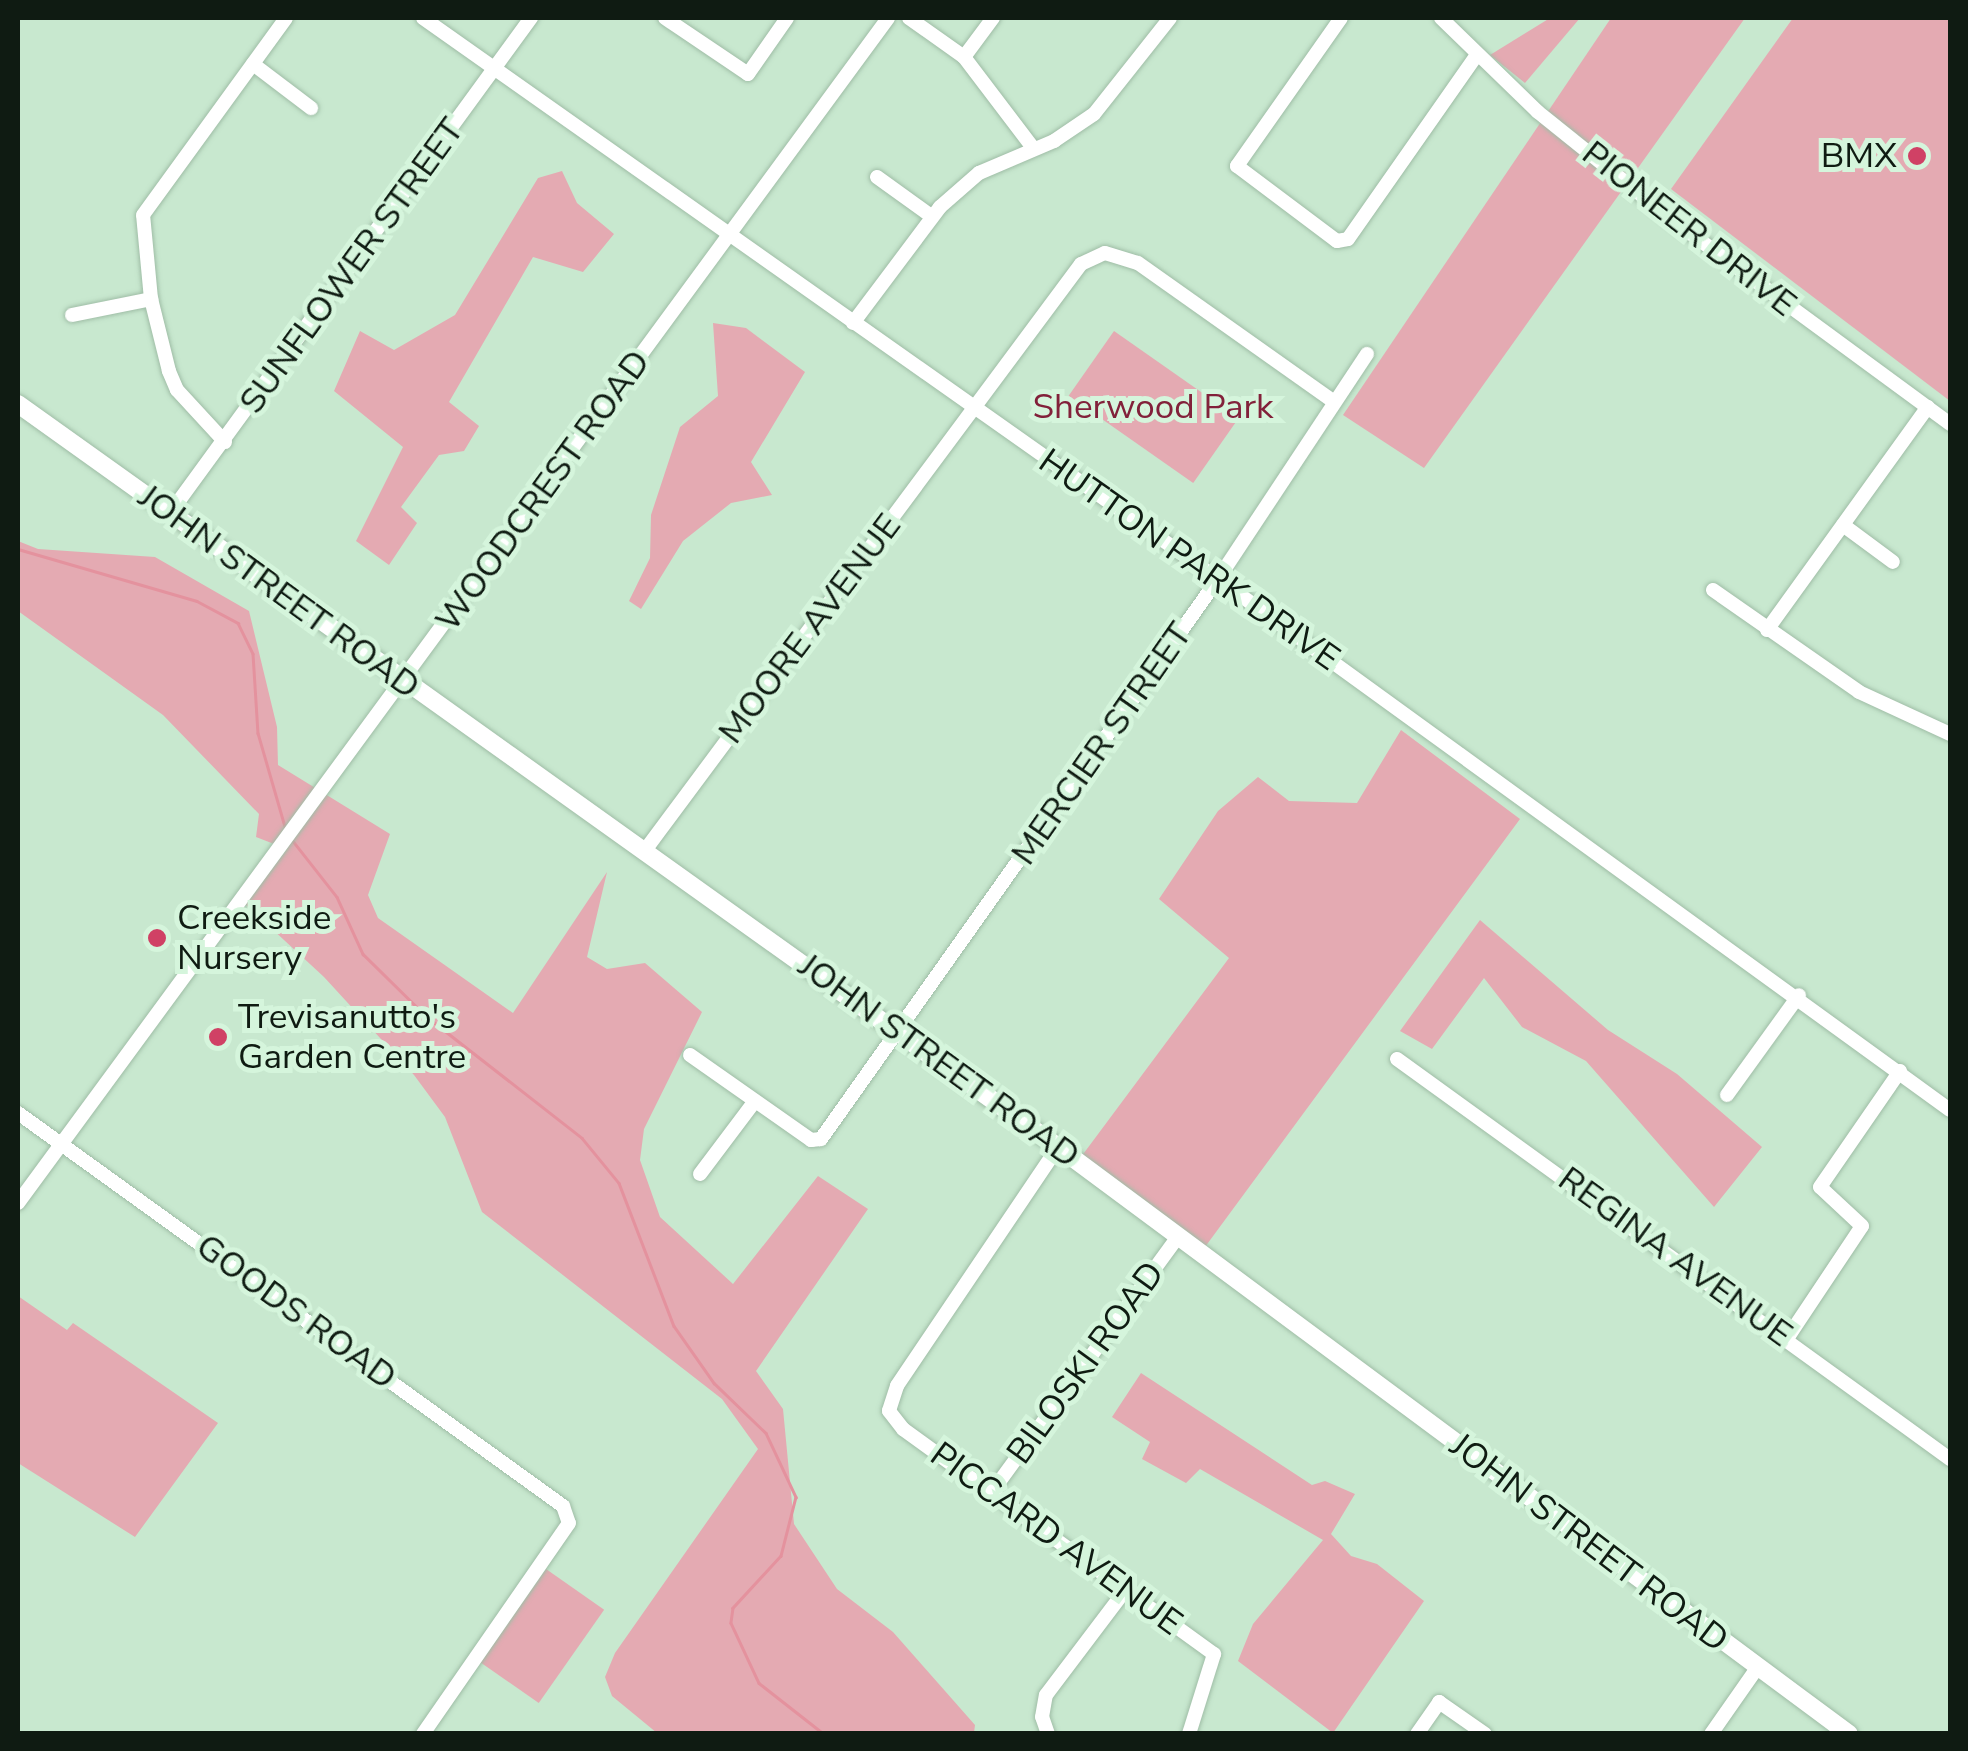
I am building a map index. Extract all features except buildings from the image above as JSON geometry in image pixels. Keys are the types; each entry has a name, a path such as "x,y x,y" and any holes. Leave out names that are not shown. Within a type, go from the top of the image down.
{"main road":[{"name":"JOHN STREET ROAD","path":"18,404 900,1032 1849,1734"}],"street":[{"path":"225,442 177,390 151,298 145,210 286,18"},
{"name":"HUTTON PARK DRIVE","path":"423,18 732,232 974,410 1218,578 1798,995 1950,1110"},
{"name":"SUNFLOWER STREET","path":"170,513 531,18"},
{"path":"666,18 748,74 788,18"},
{"name":"WOODCREST ROAD","path":"18,1203 888,18"},
{"path":"910,18 964,56 1033,148"},
{"path":"964,56 992,18"},
{"path":"853,323 931,216 978,173 1094,114 1170,18"},
{"path":"1340,18 1238,166 1337,241 1348,239 1476,56"},
{"name":"PIONEER DRIVE","path":"1441,18 1476,56 1671,219 1950,424"},
{"path":"253,64 311,108"},
{"path":"877,177 931,216"},
{"name":"MOORE AVENUE","path":"646,849 974,410 1067,279 1105,254 1138,263 1334,402"},
{"path":"72,315 151,298"},
{"name":"MERCIER STREET","path":"755,1101 811,1140 821,1140 1218,578 1367,354"},
{"path":"1767,630 1928,407"},
{"path":"1843,525 1892,562"},
{"path":"1713,590 1889,710 1950,734"},
{"path":"1728,1094 1798,995"},
{"path":"690,1055 755,1101 700,1174"},
{"name":"REGINA AVENUE","path":"1398,1059 1788,1337 1950,1459"},
{"path":"1788,1337 1862,1226 1820,1186 1900,1071"},
{"name":"GOODS ROAD","path":"18,1113 543,1490 570,1517 423,1734"},
{"name":"PICCARD AVENUE","path":"1058,1147 890,1396 893,1419 994,1489 1217,1660 1196,1695 1189,1734"},
{"name":"BILOSKI ROAD","path":"994,1489 1178,1237"},
{"path":"1048,1734 1046,1695 1126,1588"},
{"path":"1711,1734 1757,1668"},
{"path":"1416,1734 1439,1702 1485,1734"}],"green space":[{"path":"1550,18 1580,18 1525,83 1490,55"},
{"path":"1611,18 1745,18 1424,468 1343,415"},
{"path":"1793,18 1950,18 1950,401 1671,189"},
{"path":"562,171 577,203 614,234 583,272 533,257 449,402 479,426 464,451 439,455 401,507 417,523 389,565 356,541 403,447 334,391 360,331 394,350 455,315 538,178"},
{"path":"713,323 746,328 805,372 751,462 772,495 731,503 683,541 641,609 629,601 650,558 651,515 680,427 718,396"},
{"name":"Sherwood Park","path":"1114,331 1239,418 1193,483 1069,396"},
{"path":"18,541 38,549 155,557 249,611 277,727 278,765 390,834 368,895 378,918 513,1013 607,872 587,957 607,969 645,963 702,1012 644,1129 640,1160 660,1217 733,1284 818,1176 868,1209 756,1371 783,1409 794,1524 837,1589 893,1632 975,1725 974,1733 657,1733 612,1696 605,1677 615,1653 758,1449 722,1399 482,1212 445,1117 414,1075 324,977 245,904 287,849 256,837 259,814 163,715 18,611"},
{"path":"1401,730 1520,819 1205,1247 1081,1157 1229,958 1159,899 1218,811 1258,777 1289,801 1357,803"},
{"path":"1480,920 1608,1030 1677,1074 1762,1147 1714,1207 1586,1061 1522,1027 1484,978 1432,1049 1400,1031"},
{"path":"18,1296 67,1330 73,1323 218,1423 135,1537 18,1463"},
{"path":"1141,1373 1312,1485 1325,1481 1355,1494 1331,1534 1351,1556 1377,1564 1424,1601 1333,1733 1238,1661 1253,1624 1323,1540 1200,1469 1186,1483 1142,1459 1150,1442 1112,1417"},
{"path":"546,1569 604,1610 539,1703 481,1662"}],"waterway":[{"path":"18,549 197,601 238,623 253,654 258,733 286,830"},
{"path":"293,841 337,897 363,954 426,1016 582,1138 619,1183 674,1326 714,1383 766,1433 796,1497 781,1556 733,1608 731,1623 759,1683 824,1734"}],"place":[{"name":"BMX","path":"1917,156"},
{"name":"Creekside Nursery","path":"157,938"},
{"name":"Trevisanutto's Garden Centre","path":"218,1037"}]}
